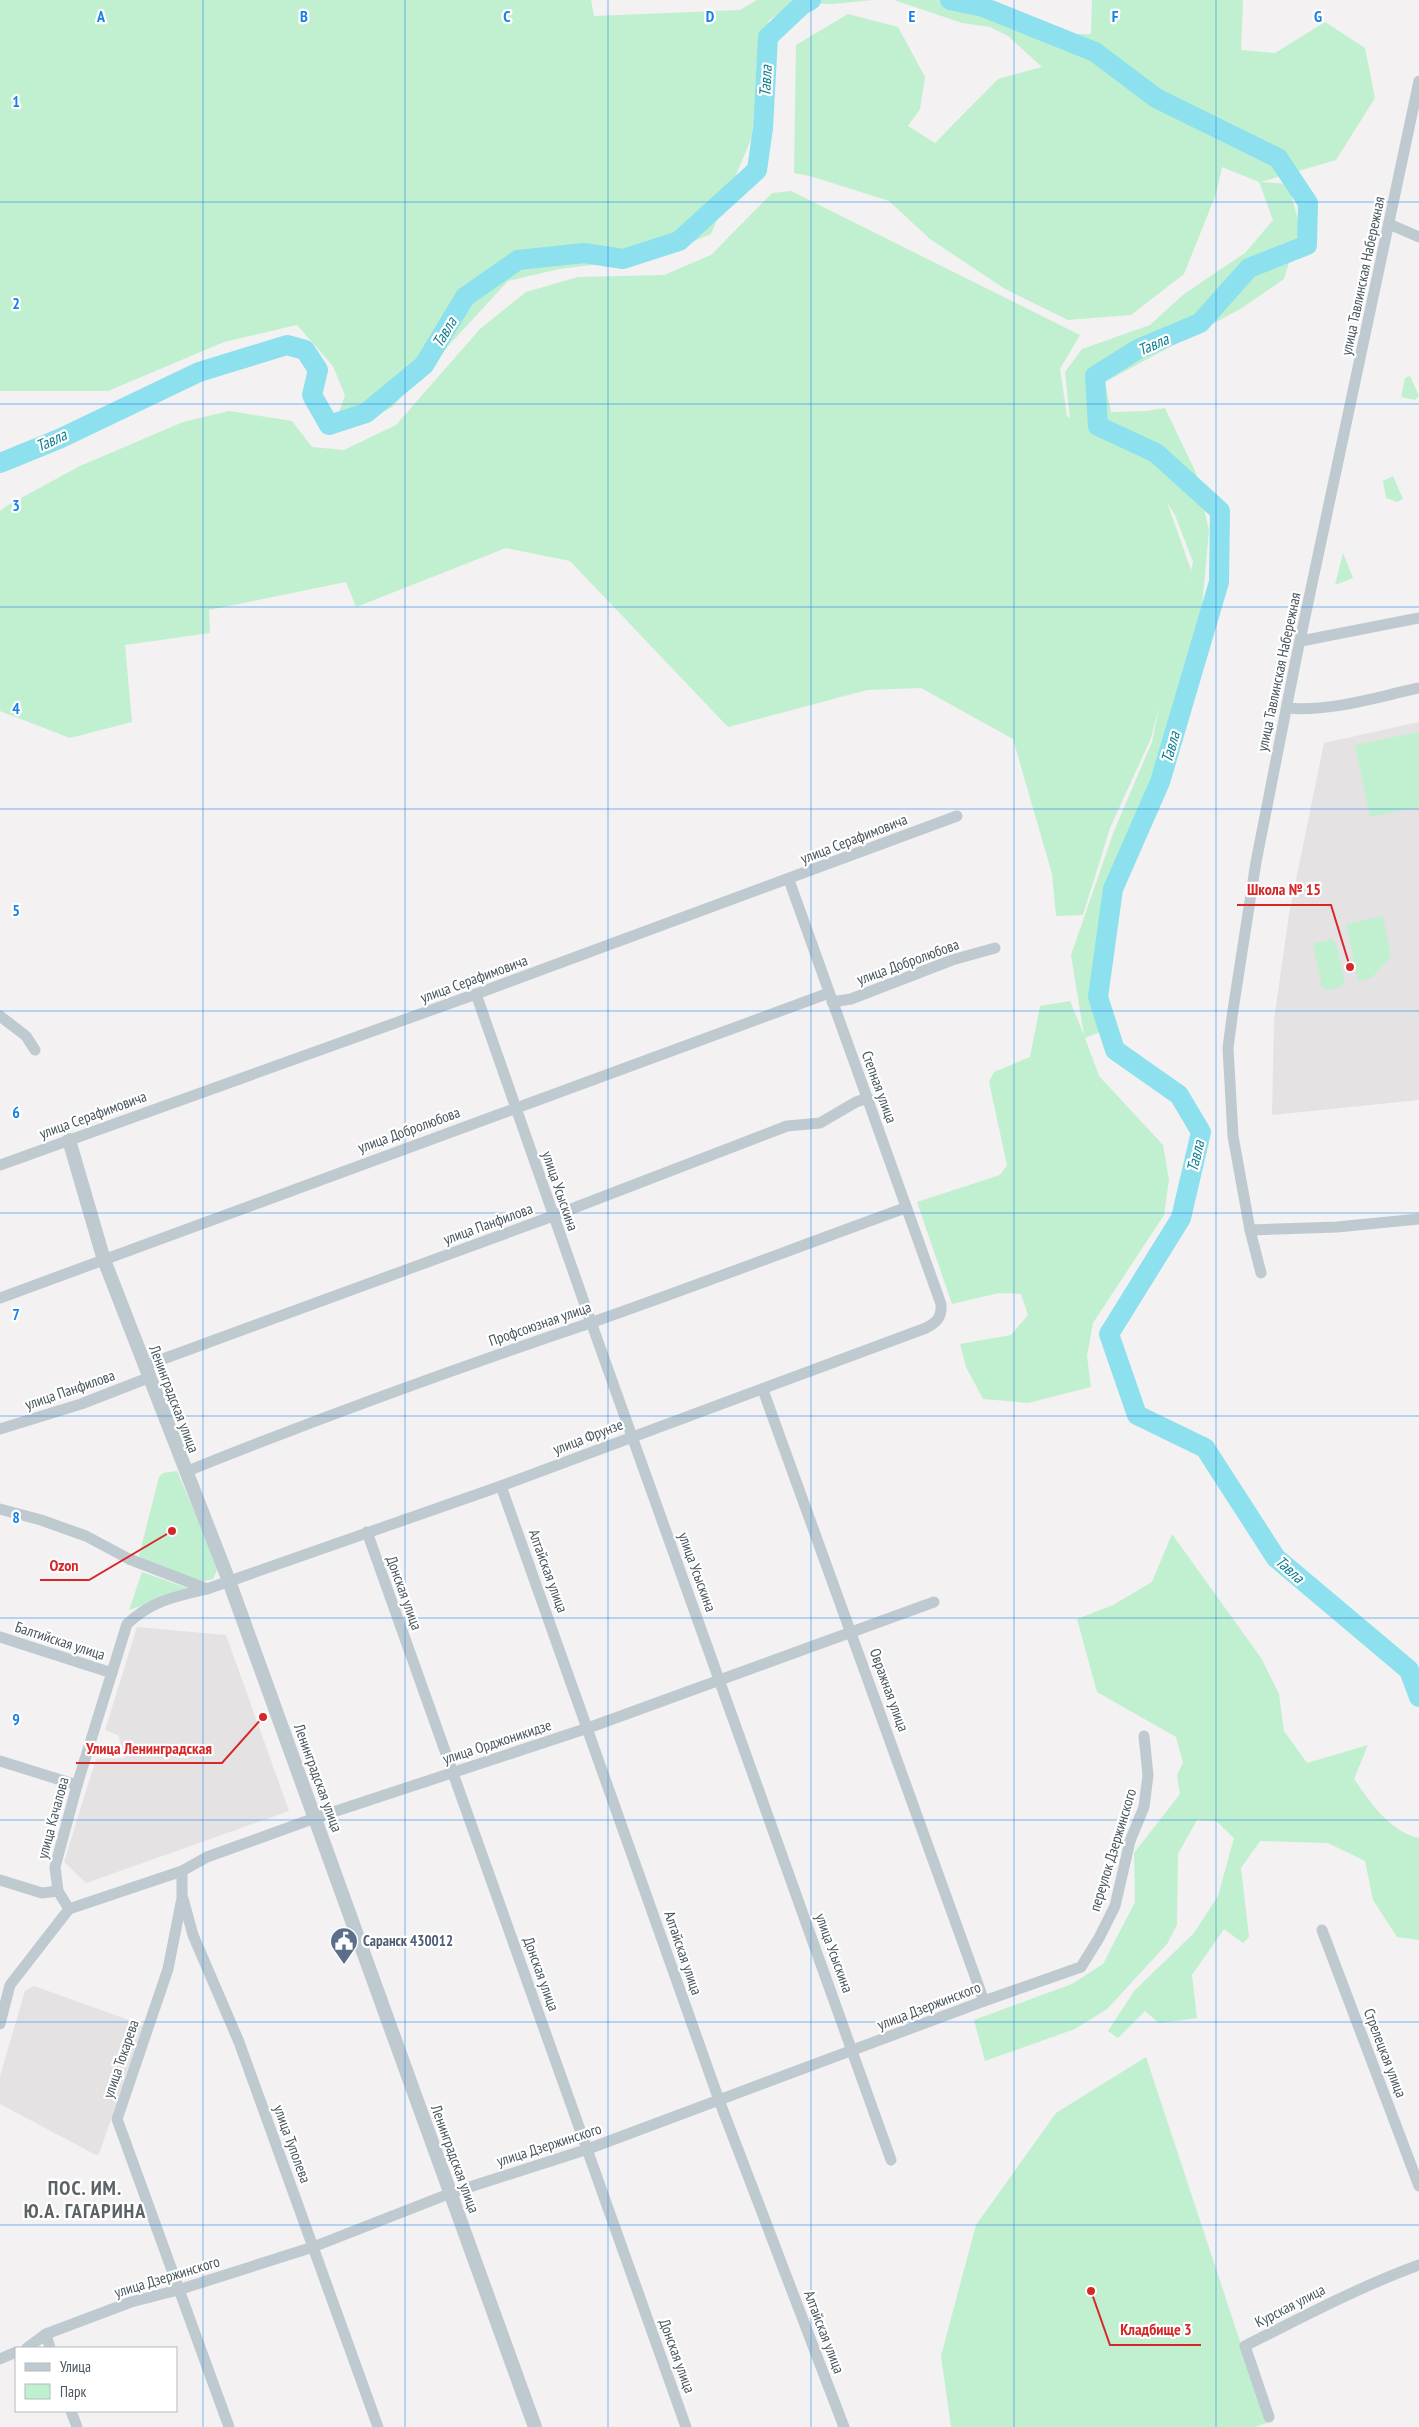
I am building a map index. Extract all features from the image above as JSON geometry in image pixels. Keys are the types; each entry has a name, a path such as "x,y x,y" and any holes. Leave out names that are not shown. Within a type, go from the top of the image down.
{"street":[{"name":"улица Тавлинская Набережная","path":"1261,1273 1250,1230 1233,1136 1228,1048 1256,862 1300,641 1419,82"},
{"path":"1389,224 1419,237"},
{"path":"1300,641 1419,618"},
{"path":"1287,708 1325,708 1419,688"},
{"name":"улица Серафимовича","path":"0,1165 789,880 957,816"},
{"name":"Степная улица","path":"789,880 941,1304"},
{"name":"улица Добролюбова","path":"0,1298 516,1106 831,997 851,999 952,960 995,948"},
{"name":"улица Усыскина","path":"476,994 590,1322 891,2160"},
{"path":"0,1016 26,1036 34,1050"},
{"name":"улица Панфилова","path":"0,1429 81,1404 146,1372 787,1126 820,1123 856,1102 868,1098"},
{"name":"Ленинградская улица","path":"69,1140 104,1260 146,1372 229,1581 535,2427"},
{"name":"Профсоюзная улица","path":"185,1472 282,1433 473,1362 590,1322 905,1208"},
{"path":"1250,1230 1337,1227 1419,1219"},
{"name":"улица Фрунзе","path":"229,1581 501,1486 763,1390 935,1324 941,1312 941,1304"},
{"name":"Овражная улица","path":"763,1390 984,2001"},
{"name":"Алтайская улица","path":"501,1486 719,2100 844,2427"},
{"path":"0,1509 41,1520 86,1536 129,1559 208,1589"},
{"name":"Донская улица","path":"367,1532 686,2427"},
{"name":"улица Качалова","path":"69,1909 58,1891 55,1867 77,1785 127,1624 143,1609 164,1600 208,1589 229,1581"},
{"name":"улица Орджоникидзе","path":"69,1909 182,1871 207,1857 315,1818 588,1728 934,1602"},
{"name":"Балтийская улица","path":"0,1637 112,1672"},
{"name":"переулок Дзержинского","path":"1082,1967 1115,1906 1130,1841 1144,1808 1148,1775 1144,1736"},
{"path":"0,1760 77,1785"},
{"name":"улица Туполева","path":"182,1871 182,1895 193,1935 239,2042 378,2427"},
{"path":"0,1880 42,1892 58,1891"},
{"name":"улица Токарева","path":"182,1895 168,1969 117,2119 229,2427"},
{"path":"0,2024 3,1999 10,1986 69,1909"},
{"name":"Стрелецкая улица","path":"1322,1930 1419,2186"},
{"name":"улица Дзержинского","path":"28,2347 46,2334 131,2302 178,2290 313,2247 451,2193 588,2149 984,2001 1082,1967"},
{"name":"Курская улица","path":"1269,2417 1245,2346 1383,2278 1419,2265"},
{"path":"46,2334 50,2347"},
{"path":"0,2359 15,2352"},
{"path":"71,2412 77,2427"}],"shaded area":[{"path":"1419,722 1419,1100 1272,1115 1274,1020 1289,914 1324,743"},
{"path":"137,1627 226,1635 289,1811 86,1883 64,1862 96,1759 125,1758 118,1735 105,1730"},
{"path":"34,1986 140,2024 142,2027 99,2154 96,2155 0,2104 0,2076 25,1991"}],"green space":[{"path":"0,0 591,0 594,16 740,10 757,0 873,0 833,4 796,3 769,20 757,60 752,137 711,234 656,257 559,269 508,281 392,407 358,426 337,418 345,395 333,366 297,325 224,342 108,391 0,391"},
{"path":"894,0 983,0 1037,21 1037,35 1091,34 1092,0 1243,0 1241,50 1275,53 1325,22 1365,48 1375,98 1336,160 1261,182 1288,184 1300,227 1284,279 1242,308 1105,382 1111,412 1146,411 1165,408 1196,473 1209,530 1202,607 1184,729 1118,901 1095,948 1115,1026 1085,1038 1099,1076 1163,1145 1169,1180 1164,1215 1093,1323 1087,1356 1091,1387 1028,1403 983,1399 966,1367 960,1344 1011,1335 1028,1315 1021,1294 999,1293 952,1304 917,1202 1000,1175 1007,1165 989,1082 994,1072 1030,1057 1040,1006 1070,1001 1084,1035 1071,955 1114,831 1152,742 1159,706 1151,738 1110,828 1083,915 1056,916 1052,874 1013,739 921,688 867,690 728,727 570,561 506,548 356,607 346,582 209,610 210,633 125,645 132,722 70,738 0,711 0,511 8,505 80,466 183,422 229,411 292,421 312,447 344,450 396,425 480,329 526,292 578,277 664,275 711,255 772,193 791,191 1080,335 1060,369 1067,416 1070,418 1065,372 1082,349 1150,325 1184,294 1245,253 1273,220 1259,182 1222,167 1216,194 1184,274 1131,315 1068,320 1005,289 930,239 889,201 810,176 794,173 796,45 848,14 898,27 925,77 920,109 908,126 935,143 998,79 1042,67 1008,36 990,27 962,23","holes":["1167,502 1175,515 1193,562 1177,631 1191,570"]},
{"path":"1410,376 1419,396 1415,400 1401,397 1405,378"},
{"path":"1393,476 1403,499 1397,502 1386,498 1383,481"},
{"path":"1343,553 1353,578 1335,585"},
{"path":"1419,732 1419,807 1370,817 1355,745"},
{"path":"1383,916 1391,957 1371,978 1358,981 1346,924"},
{"path":"1331,939 1336,943 1345,980 1341,987 1327,990 1322,987 1313,944"},
{"path":"177,1471 208,1543 217,1570 213,1579 200,1582 143,1561 139,1556 159,1477 163,1473"},
{"path":"1172,1534 1261,1658 1279,1694 1284,1731 1307,1763 1368,1745 1354,1779 1374,1806 1390,1823 1408,1834 1419,1838 1419,1940 1397,1937 1373,1900 1365,1861 1328,1843 1260,1841 1241,1868 1249,1937 1243,1943 1224,1929 1192,1975 1197,2018 1159,2023 1145,2011 1118,2038 1108,2031 1135,1990 1194,1933 1218,1896 1234,1838 1216,1821 1197,1820 1178,1854 1177,1925 1167,1944 1107,2009 1075,2029 985,2061 974,2020 1072,1984 1103,1964 1135,1902 1134,1853 1180,1794 1177,1775 1183,1763 1176,1737 1097,1692 1077,1619 1113,1605 1152,1582"},
{"path":"142,1572 190,1589 129,1610"},
{"path":"1146,2057 1267,2423 1255,2427 951,2427 941,2356 976,2225 1056,2113"}],"waterway":[{"name":"Тавла","path":"0,463 59,439 199,372 287,345 305,350 318,370 312,395 329,425 366,413 424,365 465,297 518,260 584,253 623,259 679,241 757,170 763,128 768,37 802,5 811,0"},
{"name":"Тавла","path":"950,0 983,7 1095,52 1156,98 1278,158 1308,203 1307,245 1249,268 1200,323 1138,349 1095,376 1098,426 1156,453 1220,511 1219,582 1160,782 1113,889 1098,997 1115,1050 1179,1095 1201,1132 1181,1218 1109,1334 1137,1415 1205,1448 1276,1558 1409,1670 1419,1697"}],"place":[{"name":"Школа № 15","path":"1350,967"},
{"name":"Ozon","path":"172,1531"},
{"name":"Улица Ленинградская","path":"263,1717"},
{"name":"Саранск 430012","path":"344,1965"},
{"name":"Кладбище 3","path":"1091,2291"}],"district":[{"name":"ПОС. ИМ. Ю.А. ГАГАРИНА","path":"85,2200"}]}
